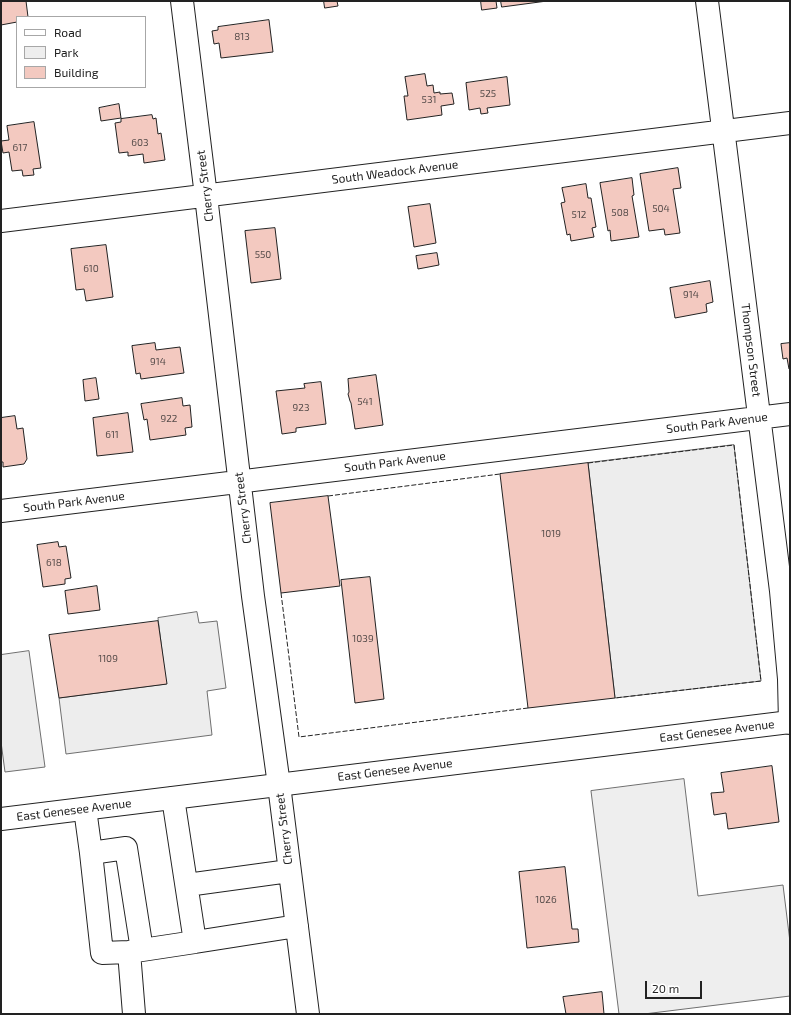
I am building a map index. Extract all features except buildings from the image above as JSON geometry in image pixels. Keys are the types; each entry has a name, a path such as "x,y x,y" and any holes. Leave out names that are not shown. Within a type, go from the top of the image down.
{"street":[{"name":"Cherry Street","path":"182,1 253,596 308,1014"},
{"name":"Thompson Street","path":"707,1 781,591 789,679 790,722"},
{"name":"South Weadock Avenue","path":"1,221 790,123"},
{"name":"South Park Avenue","path":"1,511 790,414"},
{"name":"East Genesee Avenue","path":"1,819 790,722"},
{"path":"173,798 195,942"},
{"path":"85,809 102,953 135,951 297,926"},
{"path":"91,853 126,848 135,951 134,1014"},
{"path":"187,885 289,871"}],"green space":[{"path":"684,779 698,896 783,885 790,942 790,996 644,1014 619,1014 591,791"}],"shaded area":[{"path":"734,445 761,681 615,698 588,463"},
{"path":"197,612 199,623 217,621 226,688 207,691 212,735 66,754 59,698 166,684 158,618"},
{"path":"29,651 45,767 5,772 1,742 1,655"}],"fence":[{"path":"588,463 734,445 761,681 615,698"},
{"path":"328,496 500,474"},
{"path":"281,593 299,737 528,708"}]}
